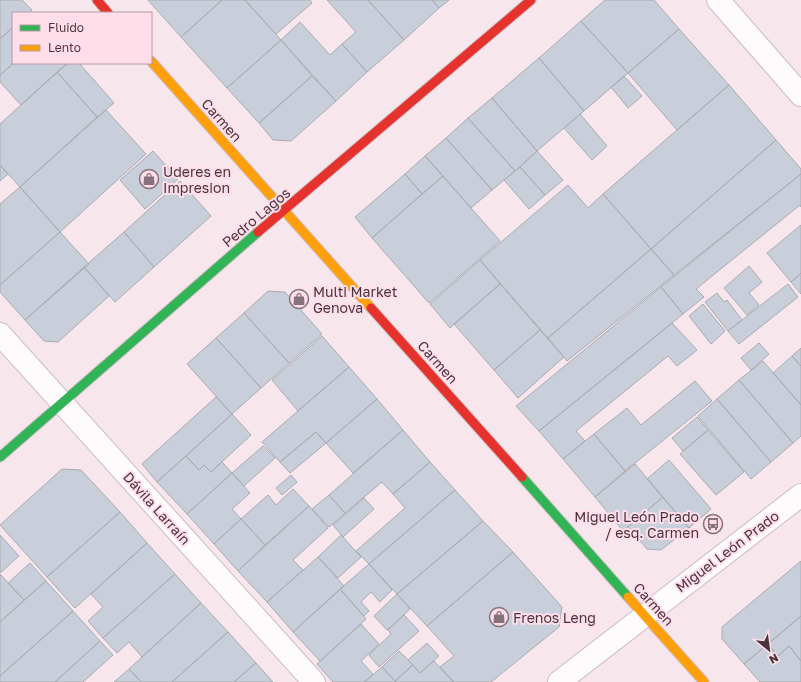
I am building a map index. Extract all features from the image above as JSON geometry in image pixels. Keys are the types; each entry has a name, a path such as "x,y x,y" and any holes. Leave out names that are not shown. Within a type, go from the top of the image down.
{"main road":[{"path":"97,0 107,12"},
{"name":"Pedro Lagos","path":"0,457 258,232 285,211 530,0"},
{"name":"Carmen","path":"152,62 704,682"}],"street":[{"path":"718,0 801,95"},
{"name":"Dávila Larraín","path":"0,334 314,682"},
{"name":"Miguel León Prado","path":"559,682 801,495"}],"building":[{"path":"0,0 22,0 32,10 30,12 12,12 12,28 0,39"},
{"path":"148,0 222,0 181,37"},
{"path":"222,0 245,0 281,40 227,88 181,37"},
{"path":"245,0 310,0 312,3 276,34"},
{"path":"327,0 368,0 404,40 367,72 342,44 356,32"},
{"path":"368,0 432,0 439,8 404,40"},
{"path":"432,0 449,0 439,8"},
{"path":"605,0 654,0 679,29 628,73 581,21"},
{"path":"581,21 628,73 584,111 539,58"},
{"path":"300,22 330,55 342,44 367,72 336,101 281,40"},
{"path":"12,28 13,64 0,75 0,39"},
{"path":"679,29 729,85 677,130 628,73"},
{"path":"281,40 312,76 259,123 227,88"},
{"path":"539,58 584,111 537,151 492,98"},
{"path":"13,64 67,64 21,105 0,82 0,75"},
{"path":"67,64 80,64 114,103 97,117 57,72"},
{"path":"57,72 97,117 20,187 0,165 0,124"},
{"path":"312,76 336,101 291,141 273,140 259,123"},
{"path":"624,76 642,96 628,108 611,87"},
{"path":"729,85 776,140 651,249 603,194"},
{"path":"492,98 537,151 515,171 468,118"},
{"path":"106,110 146,154 60,232 20,187"},
{"path":"580,114 607,146 592,160 564,128"},
{"path":"468,118 515,171 492,190 446,138"},
{"path":"446,138 492,190 471,208 425,156"},
{"path":"776,140 801,169 801,174 674,275 651,249"},
{"name":"Uderes en Impresion","path":"153,151 178,179 145,209 120,180"},
{"path":"537,151 563,180 545,195 520,167"},
{"path":"425,156 443,176 422,194 405,174"},
{"path":"0,165 8,174 0,181"},
{"path":"520,167 545,195 529,209 504,180"},
{"path":"405,174 422,194 372,238 355,217"},
{"path":"801,174 801,207 800,205 696,289 704,297 683,314 661,287"},
{"path":"443,176 500,241 429,303 372,238"},
{"path":"180,181 211,216 154,267 124,232"},
{"path":"568,185 588,208 603,194 651,249 548,338 480,260"},
{"path":"20,187 60,232 0,285 0,204"},
{"path":"801,225 801,273 791,282 767,253"},
{"path":"60,232 89,264 25,320 0,292 0,285"},
{"path":"124,232 154,267 115,302 84,267"},
{"path":"651,249 674,275 567,361 548,338"},
{"path":"480,260 500,284 450,328 430,304"},
{"path":"749,266 762,282 749,293 759,305 747,315 724,288"},
{"path":"84,267 109,296 58,342 44,341 25,320"},
{"path":"801,273 801,294 791,282"},
{"path":"500,284 540,330 494,370 454,324"},
{"path":"788,284 798,297 739,344 728,331"},
{"path":"661,287 683,314 539,431 516,406"},
{"path":"268,291 285,292 322,334 289,363 244,313"},
{"path":"717,293 724,302 727,300 742,320 728,331 705,302"},
{"path":"703,304 725,331 711,344 689,316"},
{"path":"244,313 289,363 261,388 216,338"},
{"path":"672,323 697,350 677,366 668,356 576,431 585,441 563,459 539,431"},
{"path":"540,330 564,357 518,398 494,370"},
{"path":"322,336 349,367 298,411 272,380"},
{"path":"216,338 261,388 232,414 187,364"},
{"path":"759,343 769,354 751,370 741,358"},
{"path":"801,348 801,366 792,356"},
{"path":"792,356 801,366 801,405 773,373"},
{"path":"763,361 801,405 801,436 793,443 739,380"},
{"path":"349,367 377,399 326,443 316,432 280,462 262,442"},
{"path":"739,380 793,443 771,462 717,399"},
{"path":"695,381 712,401 625,471 594,434 627,408 641,425"},
{"path":"216,397 232,414 157,482 142,464"},
{"path":"377,399 403,430 353,473 326,443"},
{"path":"717,399 771,462 751,479 698,416"},
{"path":"232,414 251,435 211,472 204,465 199,470 186,456"},
{"path":"697,417 708,430 683,451 672,438"},
{"path":"403,430 430,462 393,494 382,482 345,513 329,495"},
{"path":"708,430 744,472 716,495 680,454"},
{"path":"316,432 326,443 290,473 280,462"},
{"path":"594,434 625,471 595,497 563,459"},
{"path":"263,446 275,458 244,486 232,473"},
{"path":"186,456 199,470 204,465 211,472 222,462 232,473 187,514 157,482"},
{"path":"669,460 711,509 689,528 647,479"},
{"path":"430,462 455,490 369,564 356,551 405,508 393,494"},
{"path":"635,464 663,497 623,531 595,497"},
{"path":"62,469 81,470 120,512 47,577 0,525"},
{"path":"232,473 250,493 232,509 241,519 214,544 187,514"},
{"path":"291,475 297,482 282,495 276,488"},
{"path":"293,489 309,506 265,545 241,519 268,495 276,505"},
{"path":"455,490 483,521 397,594 369,564"},
{"path":"329,495 345,513 329,527 312,509"},
{"path":"663,497 689,528 661,550 647,549 628,527"},
{"path":"364,498 374,509 343,537 333,525"},
{"path":"309,506 328,528 293,560 303,570 267,602 238,571"},
{"path":"120,512 147,543 75,608 47,577"},
{"path":"241,519 265,545 238,571 214,544"},
{"path":"483,521 513,552 427,626 397,594"},
{"path":"0,535 19,556 0,573"},
{"path":"341,535 361,557 338,578 318,557"},
{"path":"147,543 175,574 103,638 88,621 103,607 91,594"},
{"name":"Frenos Leng","path":"513,552 562,607 559,627 491,682 454,682 440,667 454,656 427,626"},
{"path":"318,557 344,586 293,632 267,602"},
{"path":"801,561 801,616 744,664 722,639 722,627"},
{"path":"30,563 46,581 24,600 8,583"},
{"path":"369,564 392,590 380,602 371,592 361,602 369,611 364,616 340,589"},
{"path":"0,574 24,600 0,622"},
{"path":"175,574 201,603 142,657 129,642 117,653 103,638"},
{"path":"46,581 73,611 0,676 0,622"},
{"path":"340,589 366,619 320,661 293,632"},
{"path":"397,594 410,609 387,630 374,616"},
{"path":"201,603 228,632 172,682 141,682 129,669"},
{"path":"73,611 100,641 55,682 0,682 0,676"},
{"path":"404,615 419,631 379,667 369,655 391,634 388,630"},
{"path":"801,616 801,661 789,646 778,656 768,644"},
{"path":"361,624 379,644 361,661 373,674 364,682 333,682 317,664"},
{"path":"228,632 256,663 234,682 172,682"},
{"path":"100,641 113,655 83,682 55,682"},
{"path":"427,643 439,656 420,673 408,660"},
{"path":"768,644 778,656 789,646 801,661 801,682 760,682 744,664"},
{"path":"399,651 413,665 395,681 382,667"},
{"path":"434,661 453,682 395,681 413,665 420,673"},
{"path":"256,663 273,682 234,682"},
{"path":"382,667 396,682 365,682"},
{"path":"129,669 141,682 114,682"}],"traffic: fast":[{"path":"0,457 258,232"},
{"path":"522,477 628,597"}],"traffic: slow":[{"path":"152,62 371,308"},
{"path":"628,597 704,682"}],"traffic: jam":[{"path":"97,0 107,12"},
{"path":"258,232 531,0"},
{"path":"371,308 522,477"}],"place":[{"name":"Uderes en Impresion","path":"149,179"},
{"name":"Multi Market Genova","path":"299,299"},
{"name":"Miguel León Prado / esq. Carmen","path":"713,524"},
{"name":"Frenos Leng","path":"499,617"}]}
